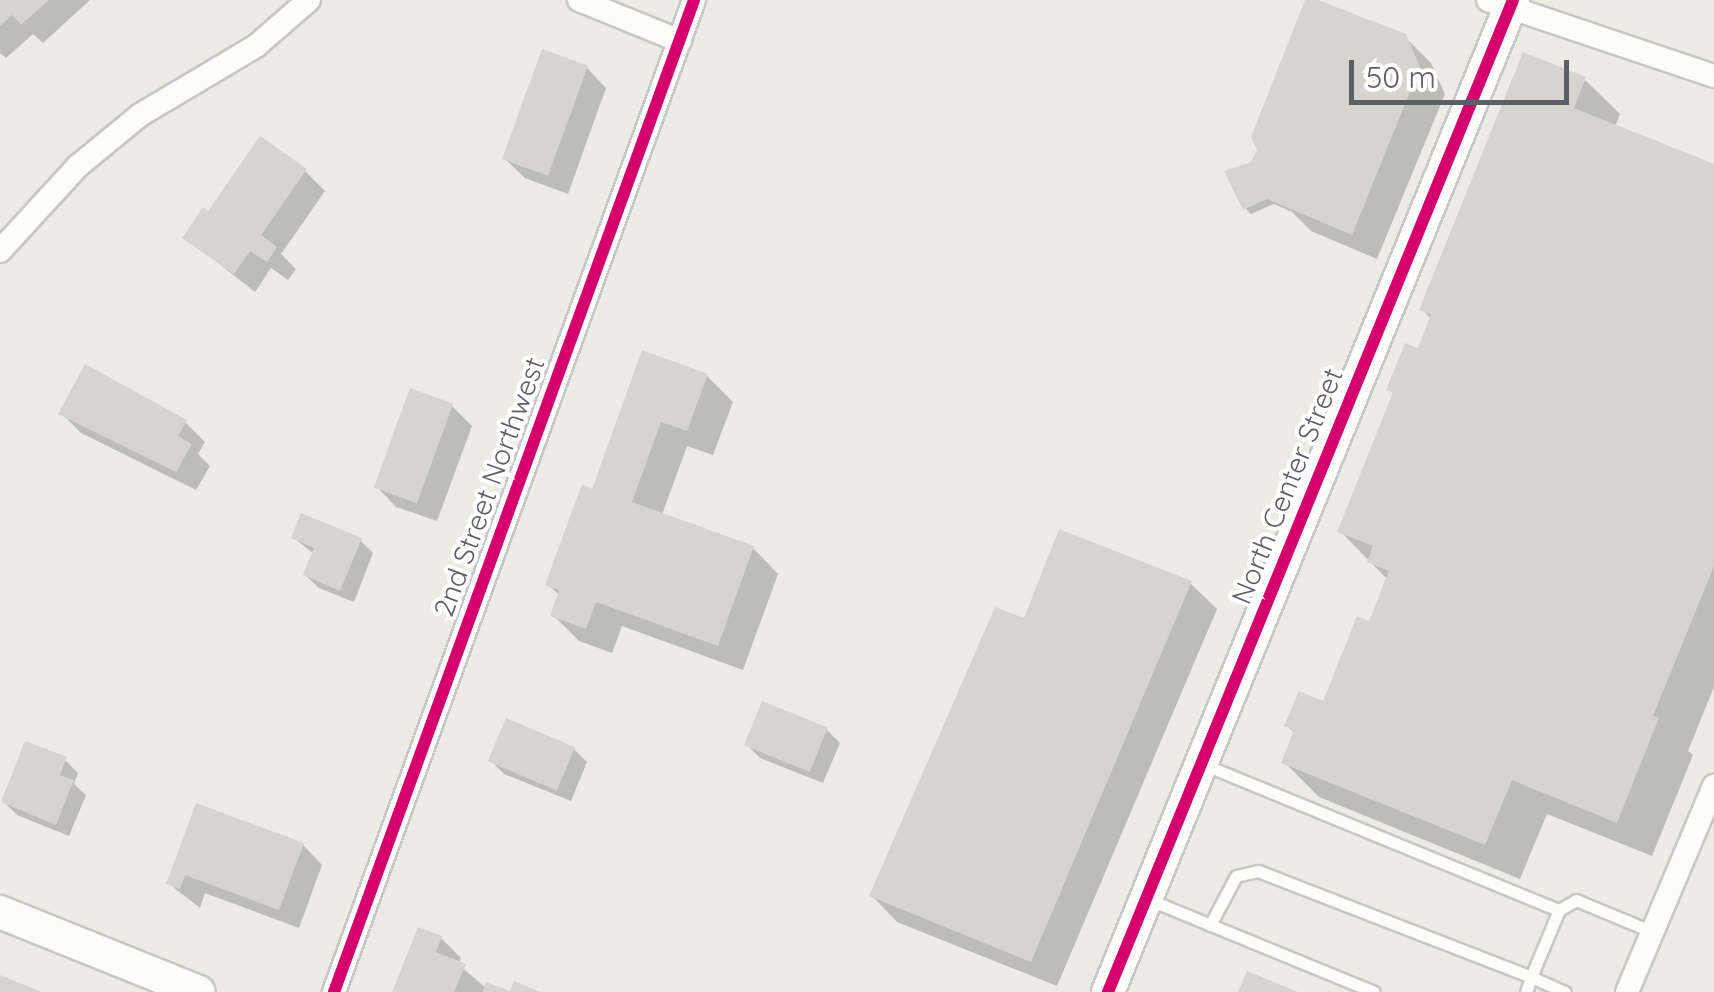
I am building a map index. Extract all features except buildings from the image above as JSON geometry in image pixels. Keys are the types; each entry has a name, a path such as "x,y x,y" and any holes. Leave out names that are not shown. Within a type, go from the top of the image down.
{"street":[{"path":"0,251 78,166 140,115 256,46 309,0"},
{"path":"579,0 680,41"},
{"name":"2nd Street Northwest","path":"334,992 694,0"},
{"path":"1503,3 1714,76"},
{"name":"North Center Street","path":"1108,992 1503,3"},
{"path":"1628,992 1714,786"},
{"path":"0,912 199,992"}],"lane":[{"path":"1201,764 1559,910"},
{"path":"1210,924 1236,876 1258,871 1565,992"},
{"path":"1146,898 1374,992"},
{"path":"1526,992 1559,910 1576,900 1653,932"}],"cycle path":[{"path":"334,992 694,0"},
{"path":"1108,992 1513,0"}]}
